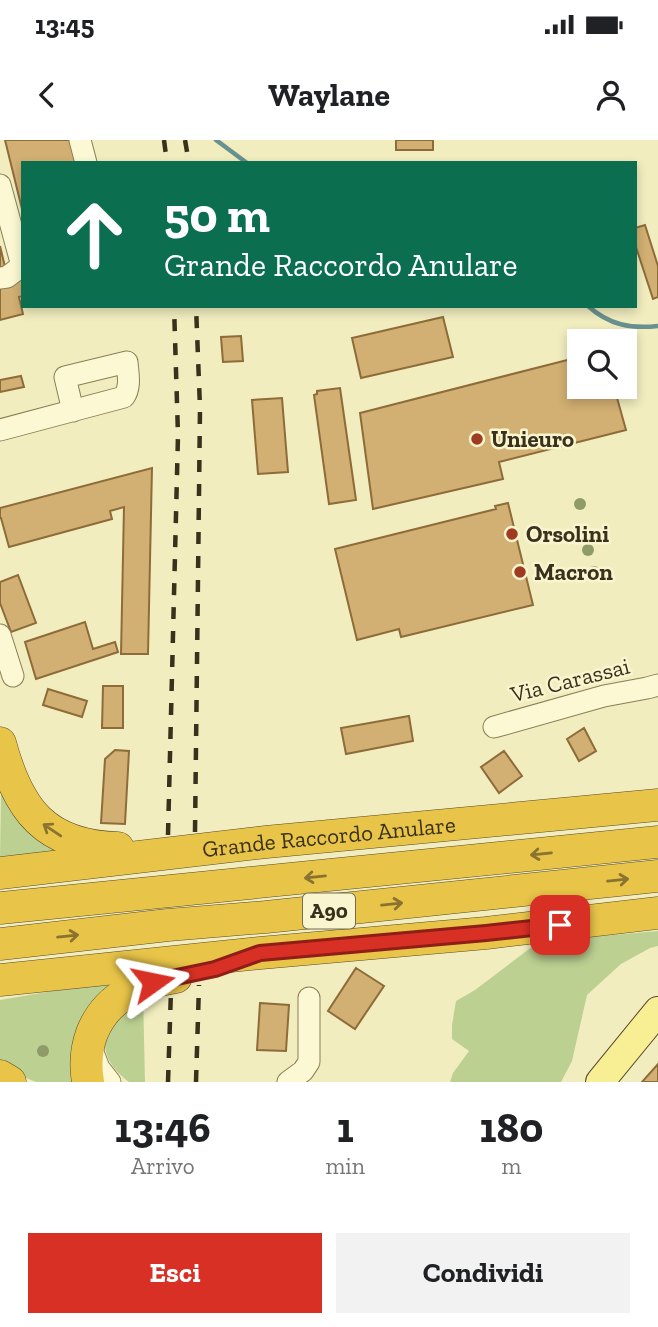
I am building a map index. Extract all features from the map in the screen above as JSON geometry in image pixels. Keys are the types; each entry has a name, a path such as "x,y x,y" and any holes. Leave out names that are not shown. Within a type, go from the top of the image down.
{"highway":[{"path":"0,743 7,768 22,799 41,822 56,834 96,847 146,848 164,855"},
{"path":"526,817 554,808 626,795 658,785"},
{"name":"Grande Raccordo Anulare","path":"0,873 266,842 658,805"},
{"name":"Grande Raccordo Anulare","path":"0,908 658,842"},
{"name":"A90","path":"0,944 658,876"},
{"path":"0,980 486,933 658,913"},
{"path":"88,1082 86,1063 89,1042 96,1024 106,1009 125,993 148,983 215,969 260,953"},
{"path":"0,1076 10,1082"}],"main road":[{"path":"600,1082 658,1011"}],"street":[{"path":"80,140 85,161"},
{"path":"0,184 14,271"},
{"path":"2,241 14,271"},
{"path":"0,430 74,411"},
{"path":"0,635 13,676"},
{"name":"Via Carassai","path":"494,727 596,698 658,685"},
{"path":"288,1082 303,1071 309,1062 309,999"},
{"path":"89,1042 97,1064 110,1082"}],"green space":[{"path":"1,791 81,854 0,861"},
{"path":"658,931 658,946 621,964 587,995 572,1061 561,1082 450,1082 453,1073 469,1051 452,1039 456,1001 475,990 537,943 559,937"},
{"path":"128,978 80,1082 36,1082 0,1067 0,1000"},
{"path":"143,993 145,1082 129,1082 110,1061 105,1049 104,1033"}],"building":[{"path":"5,140 72,140 77,161 21,161 21,205"},
{"path":"396,140 433,140 433,150 396,150"},
{"path":"645,225 658,266 658,297 653,299 637,250 637,227"},
{"path":"0,246 6,271 0,273"},
{"path":"21,278 19,297 23,314 0,320 0,283"},
{"path":"443,317 453,357 361,378 352,338"},
{"path":"241,336 243,361 223,362 221,337"},
{"name":"Unieuro","path":"567,360 567,399 617,399 626,430 499,462 503,479 373,509 360,413"},
{"path":"21,376 24,387 0,392 0,380"},
{"path":"340,388 356,500 329,504 314,395 317,391"},
{"path":"282,398 288,472 258,474 252,400"},
{"path":"152,468 148,654 121,654 124,507 110,511 112,519 9,547 0,518 0,508"},
{"path":"508,503 533,605 401,637 399,629 357,640 335,549 496,509 495,506"},
{"path":"18,575 36,623 11,632 0,603 0,582"},
{"path":"85,622 93,649 115,642 118,652 36,679 25,642"},
{"path":"103,686 123,686 123,728 102,728"},
{"path":"48,689 87,701 82,717 43,705"},
{"path":"409,716 413,741 346,754 341,728"},
{"path":"584,728 596,751 579,761 567,739"},
{"path":"115,750 129,751 125,824 101,823 105,759"},
{"path":"504,751 522,776 499,793 481,767"},
{"path":"356,968 384,986 355,1029 328,1011"},
{"path":"260,1003 289,1005 286,1051 257,1050"},
{"path":"658,1064 658,1082 642,1082"}],"waterway":[{"path":"216,140 244,161"},
{"path":"591,308 604,318 621,324 658,326"}],"railway":[{"path":"164,140 167,161"},
{"path":"185,140 189,161"},
{"path":"168,835 178,435 174,308"},
{"path":"195,832 200,408 196,308"},
{"path":"196,1082 199,985"},
{"path":"168,1082 171,990"}],"place":[{"name":"Unieuro","path":"477,439"},
{"name":"Orsolini","path":"512,534"},
{"name":"Macron","path":"520,572"}],"route":[{"path":"153,982 215,969 260,953 560,925"}]}
